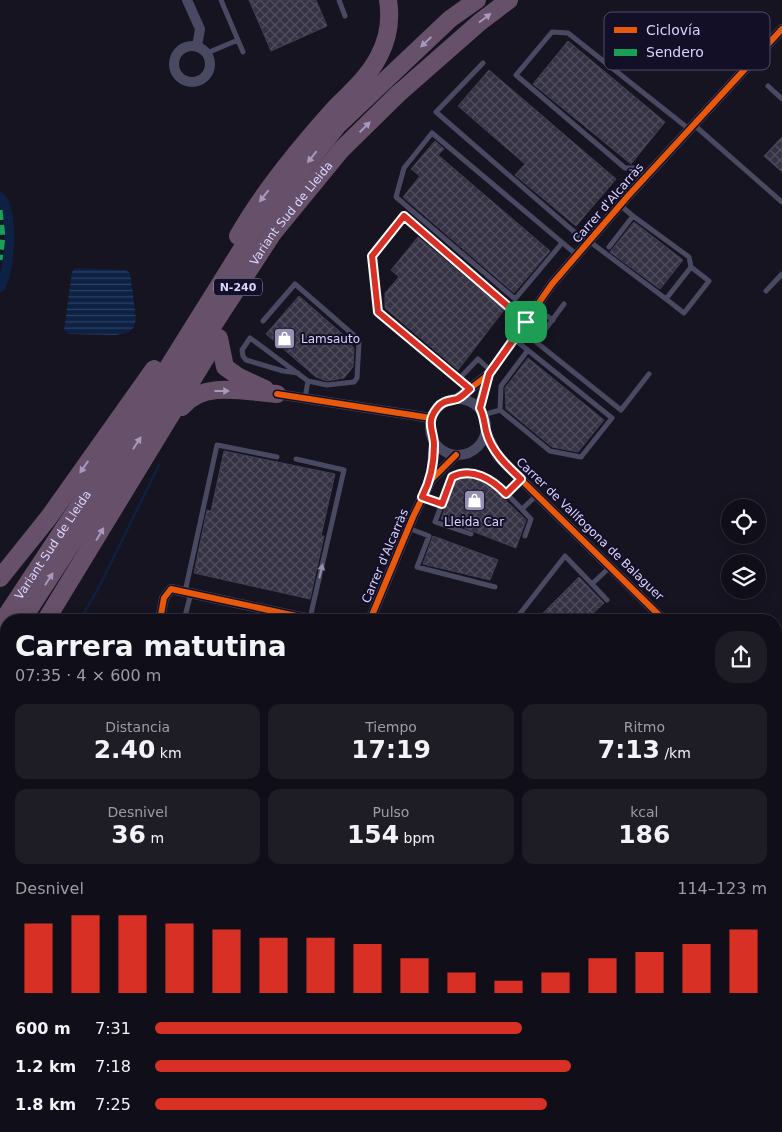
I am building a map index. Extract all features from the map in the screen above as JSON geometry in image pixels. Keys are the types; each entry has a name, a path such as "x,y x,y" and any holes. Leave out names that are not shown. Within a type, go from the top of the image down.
{"highway":[{"path":"191,318 251,213 301,148 374,65 388,32 388,0"},
{"name":"Variant Sud de Lleida","path":"7,614 127,433 255,228 337,126 450,19 477,0"},
{"name":"Variant Sud de Lleida","path":"26,614 273,233 341,150 406,88 480,22 510,0"},
{"name":"N-240","path":"50,614 282,233 341,150"},
{"name":"N-240","path":"0,578 49,517 255,228"},
{"path":"219,338 225,367 239,377 277,394"},
{"path":"158,437 189,397 205,390 277,394"}],"street":[{"path":"187,0 200,29 197,47"},
{"name":"Carrer d'Alcarràs","path":"770,46 780,36"},
{"path":"197,47 207,53 210,65 206,76 196,82 184,81 179,77 174,67 176,55 185,48 197,47"},
{"name":"Carrer d'Alcarràs","path":"458,398 490,372 535,308 588,242 692,127 747,70"},
{"name":"Carrer d'Alcarràs","path":"481,411 490,372"},
{"path":"277,394 431,418"},
{"path":"486,431 480,444 475,449 456,455 444,451 434,442 430,430 431,418 437,408 447,401 458,398 470,401 481,411 486,431 498,457"},
{"name":"Carrer d'Alcarràs","path":"431,480 434,442"},
{"path":"475,449 498,457"},
{"name":"Carrer d'Alcarràs","path":"372,614 422,497 431,480 456,455"},
{"name":"Carrer de Vallfogona de Balaguer","path":"498,457 658,614"},
{"path":"161,614 164,598 170,590 188,592 287,614"}],"lane":[{"path":"221,0 243,52"},
{"path":"339,0 345,16"},
{"path":"604,60 568,33 552,32 516,75 625,168 637,168 647,176"},
{"path":"207,53 238,40"},
{"path":"483,63 436,112 588,242 684,313 709,281 691,267 688,257 620,205"},
{"path":"617,70 692,127 782,202"},
{"path":"768,86 782,99"},
{"path":"562,243 516,299 396,197 404,168 432,133 562,243 577,256"},
{"path":"470,389 378,312 372,256 404,216 526,322"},
{"path":"609,247 634,216"},
{"path":"666,299 691,267"},
{"path":"766,291 782,274"},
{"path":"263,321 296,284 357,338 359,352 357,378 354,382 327,384 308,381 298,373 250,338 242,350 246,360 283,372 298,373"},
{"path":"564,304 536,342 621,410 649,374"},
{"path":"535,308 553,320"},
{"path":"481,411 500,410 550,451 581,457 612,418 514,338"},
{"path":"500,410 501,386 528,350"},
{"path":"458,380 478,359 490,372"},
{"path":"305,399 308,381"},
{"path":"185,614 217,445 277,457"},
{"path":"296,458 344,470 310,614"},
{"path":"471,534 435,522 452,477 466,472 493,480 522,509 531,519 524,536"},
{"path":"506,494 521,479"},
{"path":"522,509 537,495"},
{"path":"422,497 442,504"},
{"path":"408,528 429,536 417,567 495,587"},
{"path":"519,614 565,556 608,600"},
{"path":"592,584 610,567"}],"water":[{"path":"75,268 125,270 130,273 136,319 134,327 129,332 116,335 69,334 64,330 72,272"}],"building":[{"path":"249,0 316,0 327,26 271,51"},
{"path":"568,41 665,122 631,164 533,84"},
{"path":"489,70 616,179 576,226 515,175 525,164 458,106"},
{"path":"782,137 782,172 764,156"},
{"path":"435,141 444,149 438,155 550,251 514,293 403,197 420,176 411,169"},
{"path":"634,222 683,260 660,289 610,252"},
{"path":"418,237 504,310 458,370 385,308 385,293 399,277 391,270"},
{"path":"299,296 347,338 354,349 353,367 344,378 327,381 316,377 266,334"},
{"path":"528,358 604,420 578,452 552,447 506,409 505,388"},
{"path":"224,451 335,474 321,536 324,536 310,599 194,573 207,510 211,511"},
{"path":"464,478 474,478 493,488 526,520 516,548 441,519 455,481"},
{"path":"433,536 498,560 490,580 423,564"},
{"path":"579,577 604,603 592,614 542,614"}],"waterway":[{"path":"0,197 4,204 9,227 8,256 0,287"},
{"path":"83,614 99,587 159,465"}],"marked path":[{"path":"0,210 3,237 0,260"}],"cycle path":[{"path":"770,42 782,29"},
{"path":"458,398 489,374 552,284 628,196 744,70"},
{"path":"277,394 431,418"},
{"path":"486,431 498,457 658,614"},
{"path":"373,614 413,517 431,480 456,455"},
{"path":"161,614 164,598 171,589 287,614"}],"place":[{"name":"Lamsauto","path":"285,339"},
{"name":"Lleida Car","path":"474,501"}],"route":[{"path":"404,216 526,322 489,374 480,408 485,419 486,431 498,457 521,479 506,494 493,480 466,472 460,473 452,477 442,504 422,497 431,480 434,442 430,430 431,418 437,408 447,401 458,398 470,389 378,312 372,256 404,216"}]}
